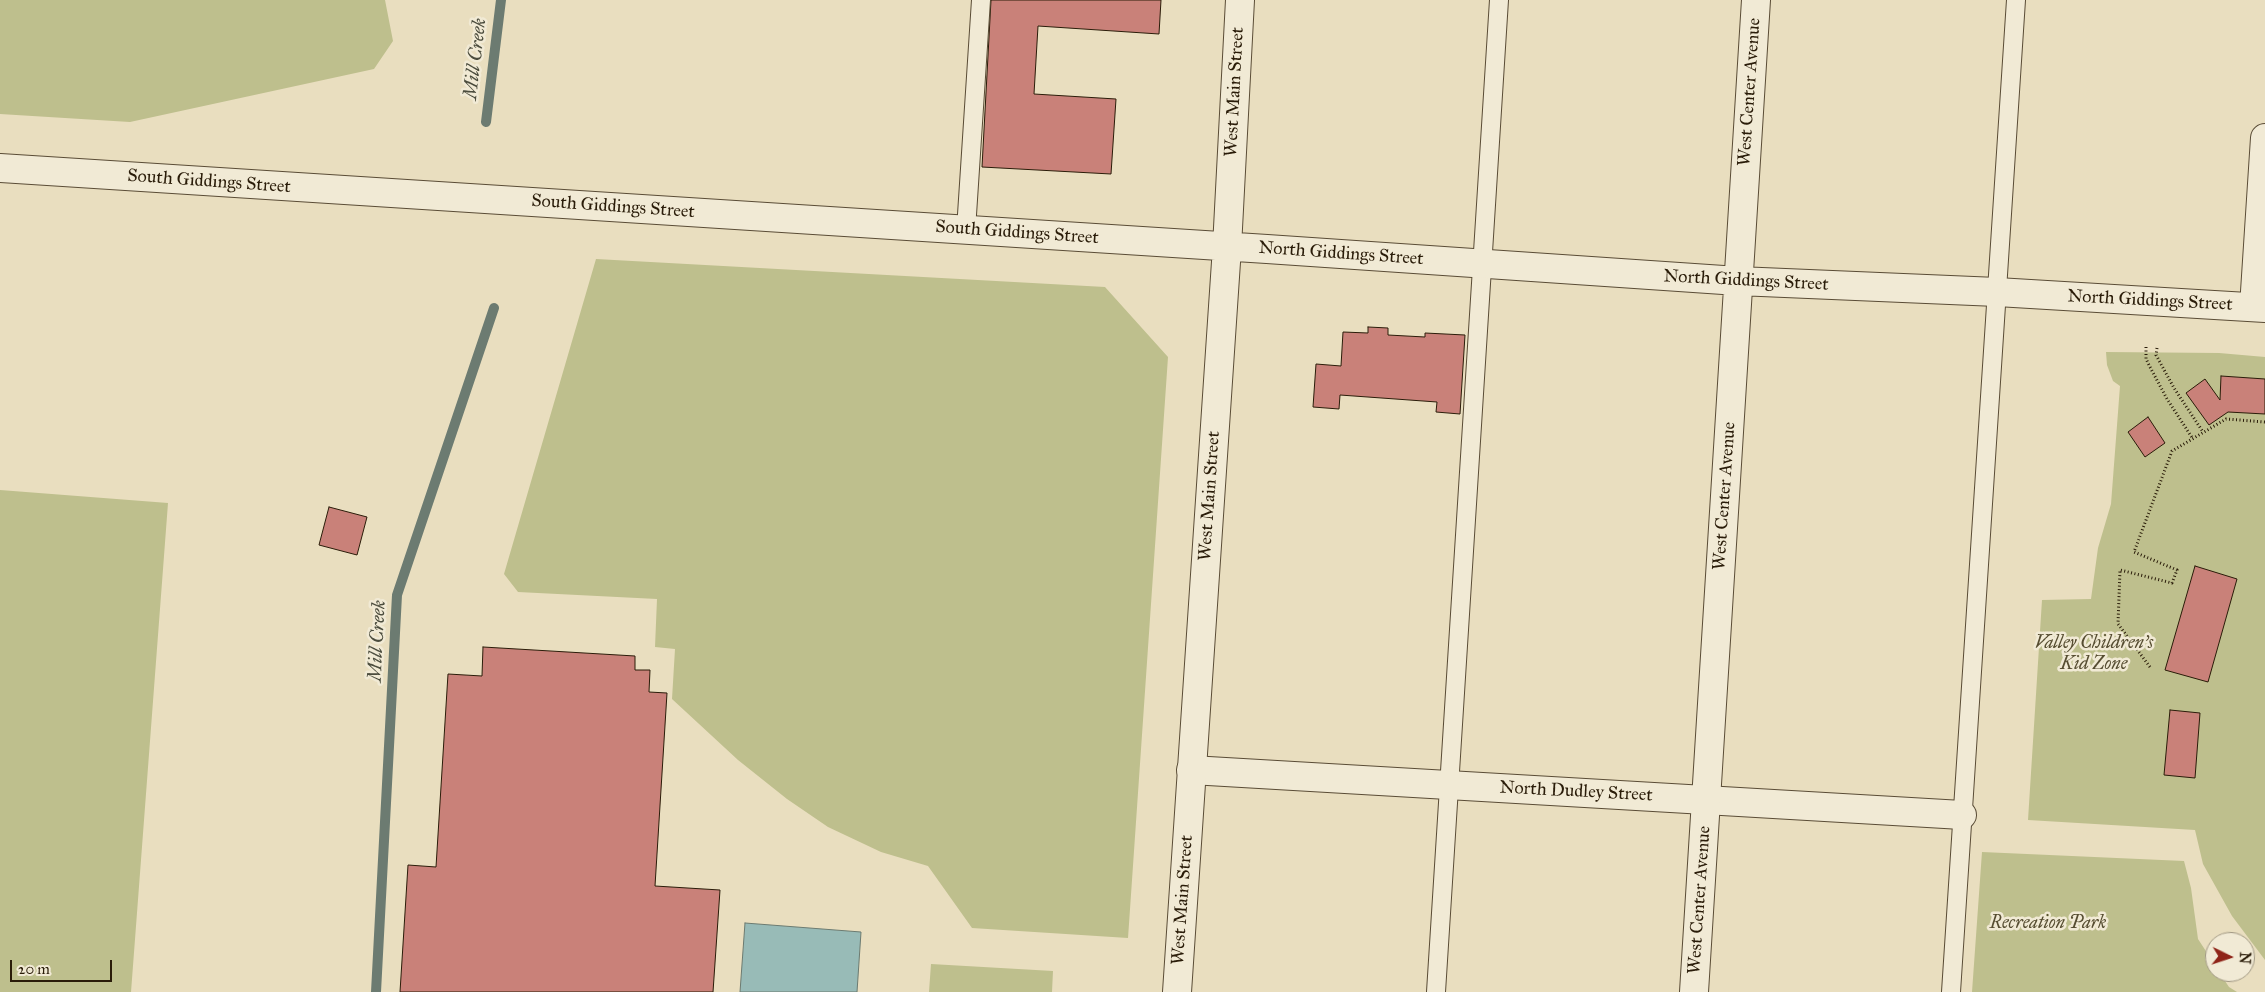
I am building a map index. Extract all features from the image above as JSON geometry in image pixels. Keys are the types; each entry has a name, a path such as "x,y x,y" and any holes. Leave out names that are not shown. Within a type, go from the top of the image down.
{"street":[{"name":"West Main Street","path":"1177,992 1227,247 1240,0"},
{"name":"West Center Avenue","path":"1694,992 1756,0"},
{"path":"2259,308 2265,138"},
{"name":"South Giddings Street","path":"0,168 1227,247"},
{"name":"North Giddings Street","path":"1227,247 1738,281 1997,292 2259,308"},
{"name":"North Dudley Street","path":"1191,770 1962,815"}],"lane":[{"path":"966,230 981,0"},
{"path":"1436,992 1499,0"},
{"path":"1951,992 2016,0"}],"path":[{"path":"2146,347 2146,359 2150,367 2176,413 2194,439"},
{"path":"2156,348 2156,355 2174,388 2203,432"},
{"path":"2150,668 2118,624 2120,570 2172,583 2177,570 2134,552 2172,450 2226,419 2265,422"}],"green space":[{"path":"0,0 385,0 393,41 374,69 130,122 0,114"},
{"path":"596,259 1105,287 1168,357 1128,938 972,928 928,866 881,852 828,827 787,799 738,760 672,699 675,649 655,647 657,599 518,592 504,574"},
{"name":"Valley Children's Kid Zone","path":"2106,352 2219,353 2265,357 2265,960 2255,947 2255,932 2244,932 2232,916 2203,864 2195,830 2028,820 2042,600 2091,599 2098,548 2111,504 2120,386 2113,381 2107,365"},
{"path":"0,490 168,503 131,992 0,992"},
{"name":"Recreation Park","path":"1982,852 2184,861 2191,888 2198,939 2205,950 2205,982 2226,982 2229,987 2237,992 1972,992"},
{"path":"931,964 1053,971 1052,992 929,992"}],"water":[{"path":"745,923 861,932 857,992 740,992"}],"building":[{"path":"991,0 1161,0 1159,34 1038,26 1034,94 1116,99 1111,174 982,167"},
{"path":"1368,327 1388,328 1388,335 1425,337 1425,333 1465,335 1460,414 1436,412 1437,402 1340,395 1339,409 1313,407 1316,364 1341,366 1343,332 1368,333"},
{"path":"2221,376 2265,379 2265,414 2228,412 2209,425 2186,393 2205,379 2220,400"},
{"path":"2148,417 2165,443 2145,457 2128,432"},
{"path":"329,507 367,517 357,555 319,545"},
{"path":"2195,566 2237,579 2208,682 2165,670"},
{"path":"483,647 635,656 635,670 650,670 649,692 667,693 655,886 720,890 713,992 400,992 408,865 436,867 448,674 482,676"},
{"path":"2170,710 2200,713 2195,778 2164,775"}],"waterway":[{"name":"Mill Creek","path":"486,122 501,0"},
{"name":"Mill Creek","path":"376,992 397,595 494,308"}]}
